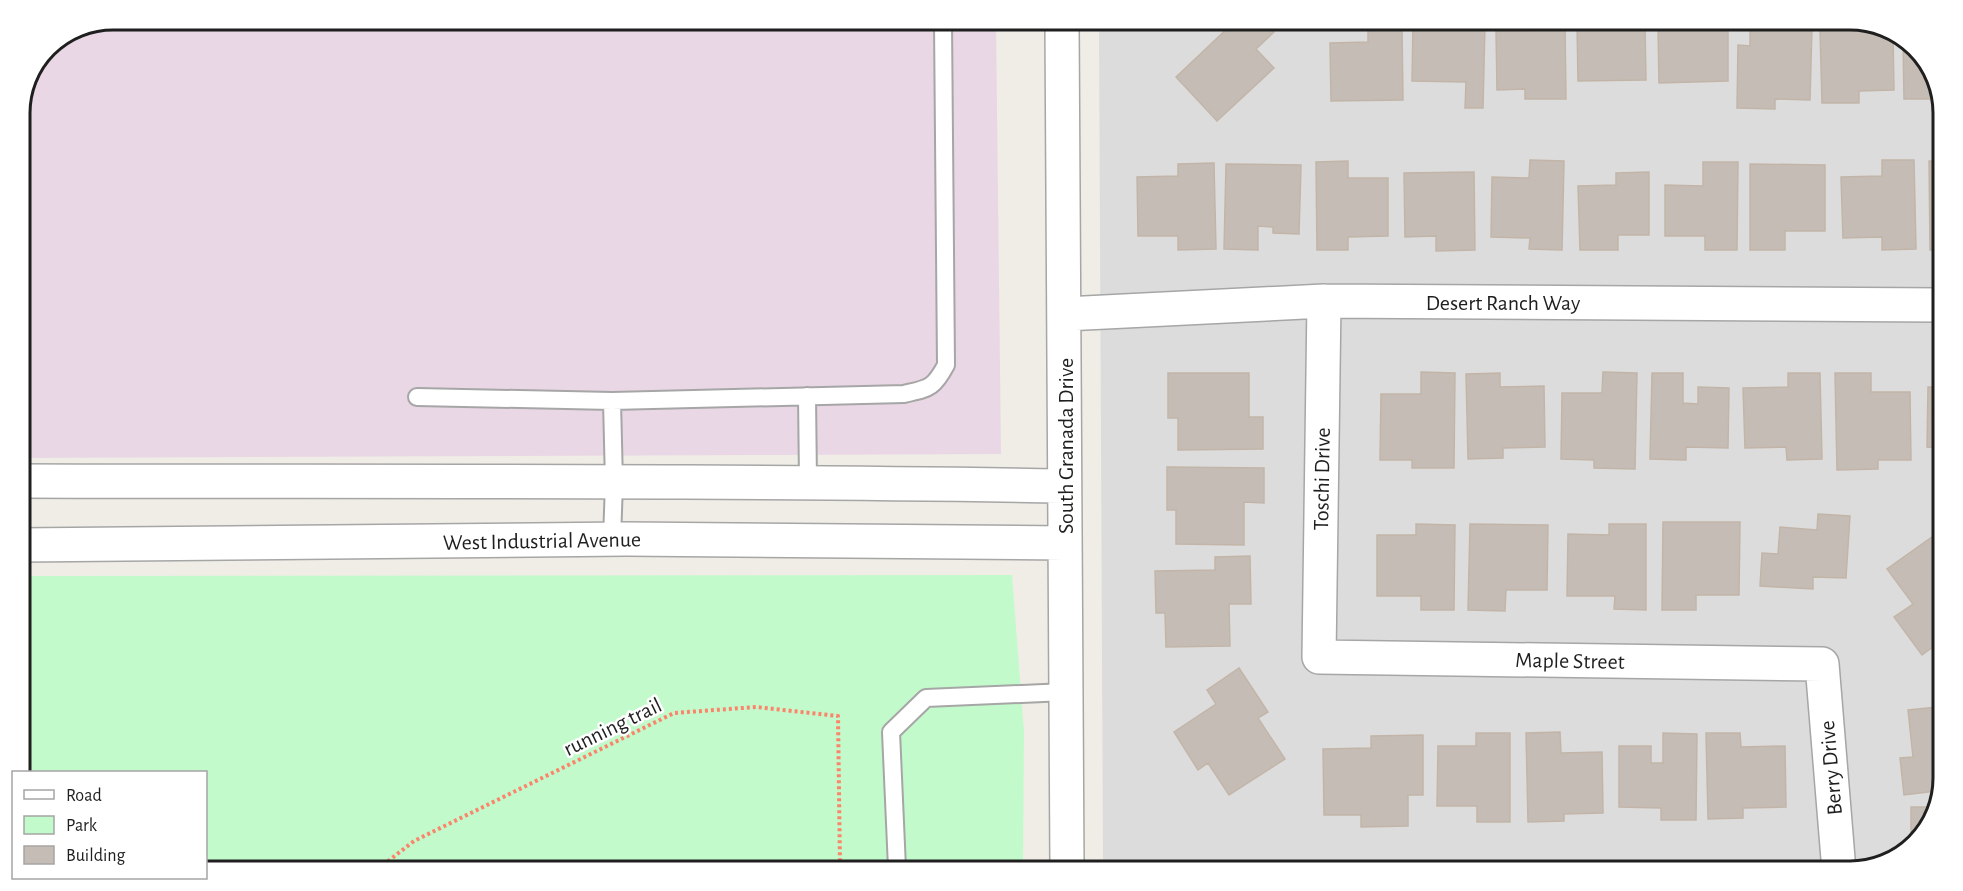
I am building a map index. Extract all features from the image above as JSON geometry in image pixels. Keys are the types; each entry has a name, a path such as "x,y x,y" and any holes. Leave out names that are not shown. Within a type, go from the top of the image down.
{"street":[{"name":"South Granada Drive","path":"1062,30 1067,861"},
{"name":"Desert Ranch Way","path":"1065,314 1324,302 1933,304"},
{"name":"Toschi Drive","path":"1319,657 1324,302"},
{"path":"30,481 614,483 807,481 1064,486"},
{"name":"West Industrial Avenue","path":"30,545 612,539 1065,543"},
{"name":"Maple Street","path":"1319,657 1822,664"},
{"name":"Berry Drive","path":"1822,664 1838,861"}],"lane":[{"path":"417,397 612,401 904,394 930,388 946,365 943,30"},
{"path":"807,396 807,481"},
{"path":"612,401 614,483 612,539"},
{"path":"897,861 891,732 926,698 1066,692"}],"path":[{"name":"running trail","path":"389,861 414,841 674,713 756,707 838,716 840,861"}],"shaded area":[{"path":"113,30 996,30 1001,454 30,458 30,108 36,81 54,54 67,44 81,36"},
{"path":"1099,30 1850,30 1882,36 1909,54 1929,86 1933,108 1933,778 1927,810 1912,833 1896,847 1882,855 1850,861 1103,861"}],"green space":[{"path":"1012,575 1024,732 1023,861 207,861 207,771 30,771 30,576"}],"building":[{"path":"1226,30 1272,30 1274,32 1256,49 1274,68 1217,121 1176,77"},
{"path":"1368,30 1402,30 1403,100 1331,101 1330,43 1368,42"},
{"path":"1413,30 1485,30 1483,108 1465,108 1466,82 1412,81"},
{"path":"1565,30 1566,99 1525,99 1525,89 1497,90 1496,31"},
{"path":"1577,30 1645,30 1646,80 1578,81"},
{"path":"1658,30 1728,30 1728,81 1659,83"},
{"path":"1750,30 1812,30 1810,100 1775,99 1775,109 1737,108 1738,45 1750,46"},
{"path":"1820,30 1866,32 1882,36 1893,42 1894,90 1859,91 1859,103 1822,103"},
{"path":"1903,49 1922,72 1929,86 1931,99 1904,99"},
{"path":"1530,160 1564,161 1562,250 1529,249 1530,238 1491,237 1492,177 1529,178"},
{"path":"1882,160 1914,160 1916,249 1882,250 1882,237 1843,238 1841,177 1882,176"},
{"path":"1348,161 1348,178 1388,178 1388,236 1348,237 1348,250 1317,250 1316,162"},
{"path":"1929,161 1933,161 1933,250 1930,250"},
{"path":"1703,162 1738,162 1737,250 1705,250 1705,236 1665,236 1665,185 1703,186"},
{"path":"1214,163 1216,249 1178,250 1178,236 1138,236 1137,177 1178,176 1178,164"},
{"path":"1226,164 1301,165 1299,234 1273,233 1273,227 1258,226 1258,250 1224,249"},
{"path":"1750,164 1825,165 1825,231 1785,231 1785,250 1750,250"},
{"path":"1474,172 1475,250 1436,251 1436,236 1405,237 1404,173"},
{"path":"1649,172 1649,235 1618,235 1618,250 1580,250 1578,186 1616,185 1616,173"},
{"path":"1421,372 1455,373 1454,468 1412,468 1412,460 1380,460 1381,394 1421,394"},
{"path":"1603,372 1637,373 1635,469 1594,468 1594,460 1561,459 1562,393 1602,393"},
{"path":"1168,373 1249,373 1249,417 1263,417 1263,449 1178,450 1178,418 1168,418"},
{"path":"1500,373 1500,387 1544,386 1545,447 1503,448 1503,458 1468,459 1466,374"},
{"path":"1652,373 1683,373 1683,403 1698,404 1698,387 1729,388 1728,448 1686,447 1686,460 1650,459"},
{"path":"1788,373 1820,373 1822,459 1787,460 1786,447 1745,448 1743,388 1788,387"},
{"path":"1835,373 1871,373 1871,392 1910,392 1911,460 1878,460 1878,469 1837,470"},
{"path":"1928,387 1933,387 1933,447 1927,447"},
{"path":"1167,467 1264,468 1264,503 1244,502 1244,545 1176,544 1176,510 1167,510"},
{"path":"1818,514 1850,516 1846,578 1813,577 1813,589 1760,586 1762,553 1778,554 1780,527 1817,530"},
{"path":"1663,522 1740,522 1739,595 1696,595 1696,610 1662,610"},
{"path":"1416,524 1455,525 1454,610 1421,610 1421,596 1377,596 1377,535 1416,535"},
{"path":"1470,524 1548,525 1547,590 1506,590 1505,611 1468,610"},
{"path":"1609,524 1646,524 1646,610 1614,609 1615,596 1567,596 1568,534 1609,535"},
{"path":"1933,536 1933,647 1922,655 1894,617 1913,604 1887,569"},
{"path":"1250,556 1251,604 1229,604 1230,646 1166,647 1165,613 1156,613 1155,571 1215,570 1215,557"},
{"path":"1239,668 1268,712 1258,718 1285,759 1229,795 1208,763 1198,770 1174,732 1216,704 1207,690"},
{"path":"1933,707 1933,778 1931,792 1904,795 1900,758 1913,757 1908,710"},
{"path":"1560,732 1561,753 1602,752 1603,813 1564,814 1564,821 1528,822 1526,733"},
{"path":"1476,733 1510,733 1510,822 1477,822 1477,806 1437,806 1438,746 1476,746"},
{"path":"1663,733 1697,734 1696,820 1661,820 1661,808 1619,807 1619,746 1651,746 1651,763 1663,763"},
{"path":"1706,733 1740,733 1741,747 1785,746 1786,807 1743,808 1743,818 1708,819"},
{"path":"1423,735 1423,795 1408,795 1408,826 1361,827 1361,815 1324,815 1323,749 1371,748 1371,736"},
{"path":"1911,807 1928,807 1922,819 1911,834"}]}
